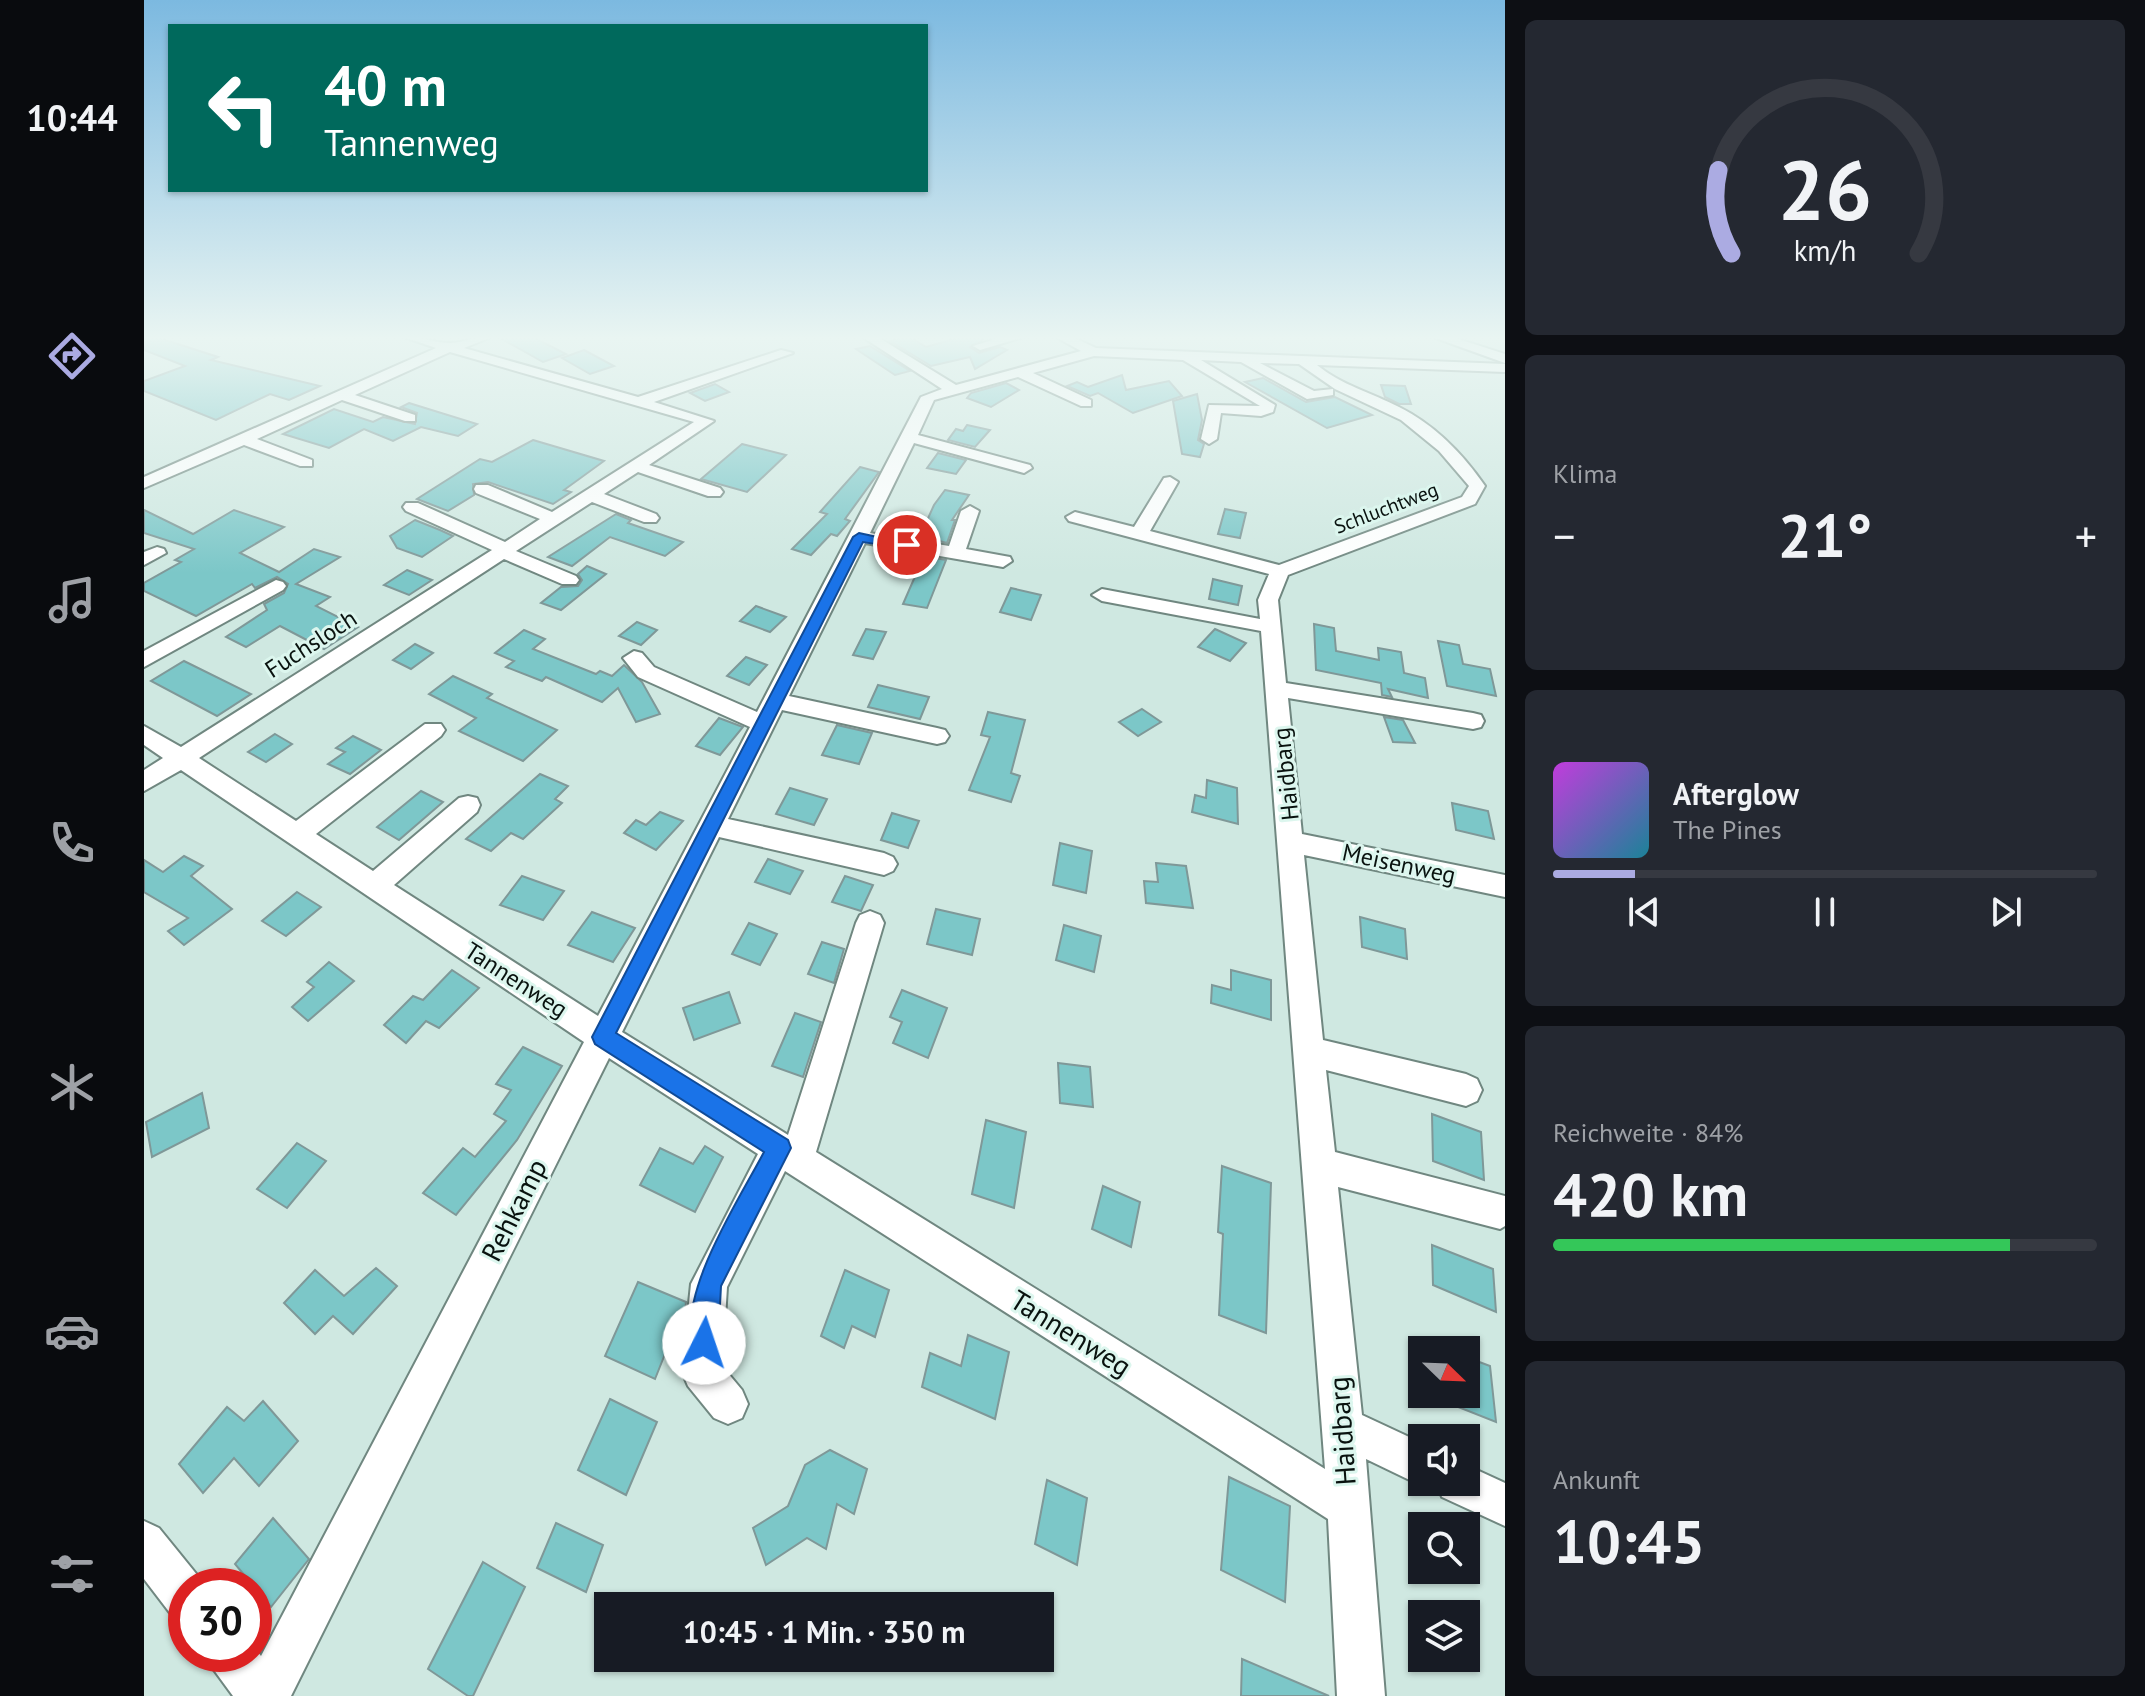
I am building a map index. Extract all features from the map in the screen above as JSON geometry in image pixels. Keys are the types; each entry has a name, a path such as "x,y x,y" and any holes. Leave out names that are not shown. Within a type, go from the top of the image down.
{"street":[{"path":"144,483 296,415"},
{"path":"401,415 410,418"},
{"name":"Fuchsloch","path":"144,782 706,421 685,415"},
{"name":"Rehkamp","path":"245,1672 264,1696 919,415"},
{"name":"Rehkamp","path":"1209,439 1213,415"},
{"name":"Schluchtweg","path":"1280,571 1469,500 1477,486 1460,463 1402,415"},
{"path":"909,437 1024,468"},
{"path":"243,439 306,463"},
{"path":"637,466 714,492"},
{"path":"1139,534 1170,482"},
{"path":"482,489 554,519"},
{"path":"590,495 650,518"},
{"path":"412,507 569,580"},
{"path":"956,553 970,511"},
{"path":"1075,517 1280,571 1270,613 1102,595"},
{"path":"859,537 1003,561"},
{"path":"144,660 276,586"},
{"name":"Haidbarg","path":"1270,613 1343,1427 1361,1696"},
{"path":"634,658 646,672 769,713 937,736"},
{"name":"Haidbarg","path":"1277,689 1473,721"},
{"path":"296,835 433,730"},
{"name":"Tannenweg","path":"144,734 603,1037 1346,1506"},
{"path":"374,886 468,805"},
{"path":"711,825 884,864"},
{"name":"Meisenweg","path":"1292,842 1505,886"},
{"path":"728,1404 702,1372 709,1284 788,1154 870,923"},
{"path":"1310,1051 1466,1090"},
{"path":"1320,1165 1500,1211"},
{"path":"1343,1427 1408,1458"},
{"path":"1480,1493 1505,1505"},
{"path":"144,1543 168,1574"}],"building":[{"path":"204,415 226,415 216,420"},
{"path":"321,415 352,415 373,422 383,417 415,424 417,415 448,415 477,424 458,436 421,427 393,441 364,429 329,448 283,434"},
{"path":"1175,415 1201,415 1198,440 1204,444 1200,457 1182,454"},
{"path":"1304,415 1371,415 1327,428"},
{"path":"967,425 990,430 975,447 948,440 956,429 963,431"},
{"path":"533,440 604,461 564,490 571,492 553,504 488,482 473,484 474,495 448,511 417,499 480,459 492,462"},
{"path":"742,444 786,455 747,492 701,479"},
{"path":"938,453 966,460 956,474 927,468"},
{"path":"860,467 879,472 845,519 850,521 837,536 831,534 811,555 792,549 827,514 820,512"},
{"path":"945,490 969,495 952,520 955,520 947,543 920,536 934,505"},
{"path":"1225,509 1246,513 1240,538 1218,534"},
{"path":"144,510 193,534 234,510 284,527 240,553 279,572 314,549 340,557 296,584 330,597 316,606 358,627 324,649 280,626 246,647 226,637 267,610 264,604 284,593 288,584 277,577 255,588 252,584 196,616 144,591 144,583 181,562 175,560 194,549 144,533"},
{"path":"616,514 631,520 628,523 683,542 665,556 610,537 572,566 548,557"},
{"path":"415,520 453,536 422,557 397,548 390,536"},
{"path":"924,556 946,560 927,608 903,604"},
{"path":"587,566 606,574 561,610 541,603 561,587 578,586 582,580 578,574"},
{"path":"407,570 432,580 409,595 384,585"},
{"path":"1213,579 1242,586 1238,605 1209,599"},
{"path":"1011,588 1041,595 1031,620 1000,612"},
{"path":"756,606 786,617 770,632 740,621"},
{"path":"637,622 657,630 641,645 619,636"},
{"path":"1314,624 1334,628 1336,651 1379,660 1378,648 1401,652 1404,673 1425,678 1428,698 1388,689 1392,697 1382,695 1381,683 1316,670"},
{"path":"866,629 886,632 873,659 853,655"},
{"path":"1215,629 1246,643 1230,661 1198,647"},
{"path":"524,630 545,639 533,649 596,674 600,671 612,676 624,665 642,682 660,714 636,722 618,688 602,702 546,677 542,681 506,667 514,661 495,653"},
{"path":"1438,641 1459,645 1463,664 1490,669 1496,696 1447,686"},
{"path":"415,644 433,653 411,669 393,660"},
{"path":"746,657 767,665 749,685 727,676"},
{"path":"184,661 251,694 217,716 151,681"},
{"path":"453,676 492,694 487,698 557,730 523,761 459,731 476,718 429,694"},
{"path":"878,685 929,697 920,719 868,707"},
{"path":"1142,709 1161,722 1138,736 1119,722"},
{"path":"988,712 1025,720 1011,773 1020,776 1011,802 969,790 990,737 981,735"},
{"path":"1384,717 1403,720 1415,743 1393,742"},
{"path":"719,718 743,727 720,755 696,746"},
{"path":"837,725 872,733 859,764 822,755"},
{"path":"275,734 292,744 266,762 248,752"},
{"path":"353,736 381,750 350,774 328,764 345,752 336,748"},
{"path":"540,774 568,786 555,799 562,803 523,839 511,833 491,851 466,839"},
{"path":"1207,780 1237,788 1238,824 1192,812 1195,795 1206,798"},
{"path":"790,788 827,799 814,825 776,814"},
{"path":"421,791 443,802 399,840 377,827"},
{"path":"1452,803 1488,811 1494,839 1456,830"},
{"path":"660,812 683,821 656,850 624,833 636,820 646,825"},
{"path":"892,813 919,821 908,848 881,840"},
{"path":"1060,843 1092,851 1086,893 1053,885"},
{"path":"184,856 203,866 191,876 232,909 184,945 168,931 188,918 144,892 144,860 163,872"},
{"path":"768,859 803,871 790,894 755,882"},
{"path":"1156,863 1186,866 1193,908 1146,903 1144,881 1158,882"},
{"path":"522,876 564,891 543,920 500,905"},
{"path":"845,876 873,885 861,911 832,902"},
{"path":"297,892 321,907 286,936 262,921"},
{"path":"936,909 980,919 972,955 927,944"},
{"path":"592,912 635,928 613,962 568,945"},
{"path":"1360,917 1405,929 1407,959 1362,947"},
{"path":"749,923 777,934 760,965 732,954"},
{"path":"1064,925 1101,936 1094,972 1056,960"},
{"path":"822,942 844,949 834,983 808,974"},
{"path":"329,962 354,981 308,1021 292,1007 314,987 307,982"},
{"path":"452,970 479,988 439,1028 426,1021 406,1043 384,1025 413,996 423,1000"},
{"path":"1231,970 1271,980 1271,1020 1211,1003 1212,985 1231,990"},
{"path":"902,990 947,1008 928,1058 893,1043 902,1022 890,1017"},
{"path":"729,992 740,1023 694,1040 683,1008"},
{"path":"795,1013 821,1022 803,1077 772,1066"},
{"path":"523,1047 562,1066 517,1140 456,1215 423,1193 463,1148 475,1157 506,1121 494,1114 511,1090 496,1084"},
{"path":"1058,1063 1090,1067 1093,1107 1060,1103"},
{"path":"202,1093 209,1128 152,1157 146,1122"},
{"path":"1432,1114 1481,1132 1484,1180 1433,1161"},
{"path":"986,1120 1026,1132 1014,1208 972,1194"},
{"path":"297,1143 326,1161 287,1208 257,1189"},
{"path":"705,1146 723,1157 695,1212 640,1185 660,1148 693,1164"},
{"path":"1222,1166 1271,1183 1266,1333 1219,1315 1223,1234 1218,1232"},
{"path":"1103,1186 1140,1202 1131,1247 1092,1229"},
{"path":"1432,1245 1493,1269 1496,1312 1433,1285"},
{"path":"376,1268 397,1286 353,1334 333,1316 315,1334 284,1303 315,1270 344,1296"},
{"path":"845,1270 889,1290 875,1337 852,1326 844,1348 821,1336"},
{"path":"638,1282 686,1302 681,1354 667,1349 655,1379 605,1356"},
{"path":"968,1335 1009,1352 995,1419 922,1387 930,1353 961,1366"},
{"path":"1480,1362 1490,1366 1496,1422 1461,1408 1480,1408"},
{"path":"610,1399 657,1422 626,1495 578,1470"},
{"path":"263,1401 298,1441 259,1486 234,1458 203,1493 179,1464 227,1407 244,1421"},
{"path":"830,1450 867,1469 854,1514 837,1504 826,1549 807,1538 766,1565 753,1528 788,1506 805,1465"},
{"path":"1229,1477 1290,1506 1285,1602 1221,1570"},
{"path":"1047,1480 1087,1498 1077,1565 1035,1544"},
{"path":"273,1518 309,1559 272,1606 272,1568 238,1568 235,1564"},
{"path":"556,1523 603,1545 586,1592 537,1568"},
{"path":"483,1562 525,1587 473,1696 468,1696 428,1669"},
{"path":"1242,1659 1329,1696 1241,1696"}],"route":[{"path":"704,1343 709,1284 779,1148 603,1037 859,537 907,545"}]}
